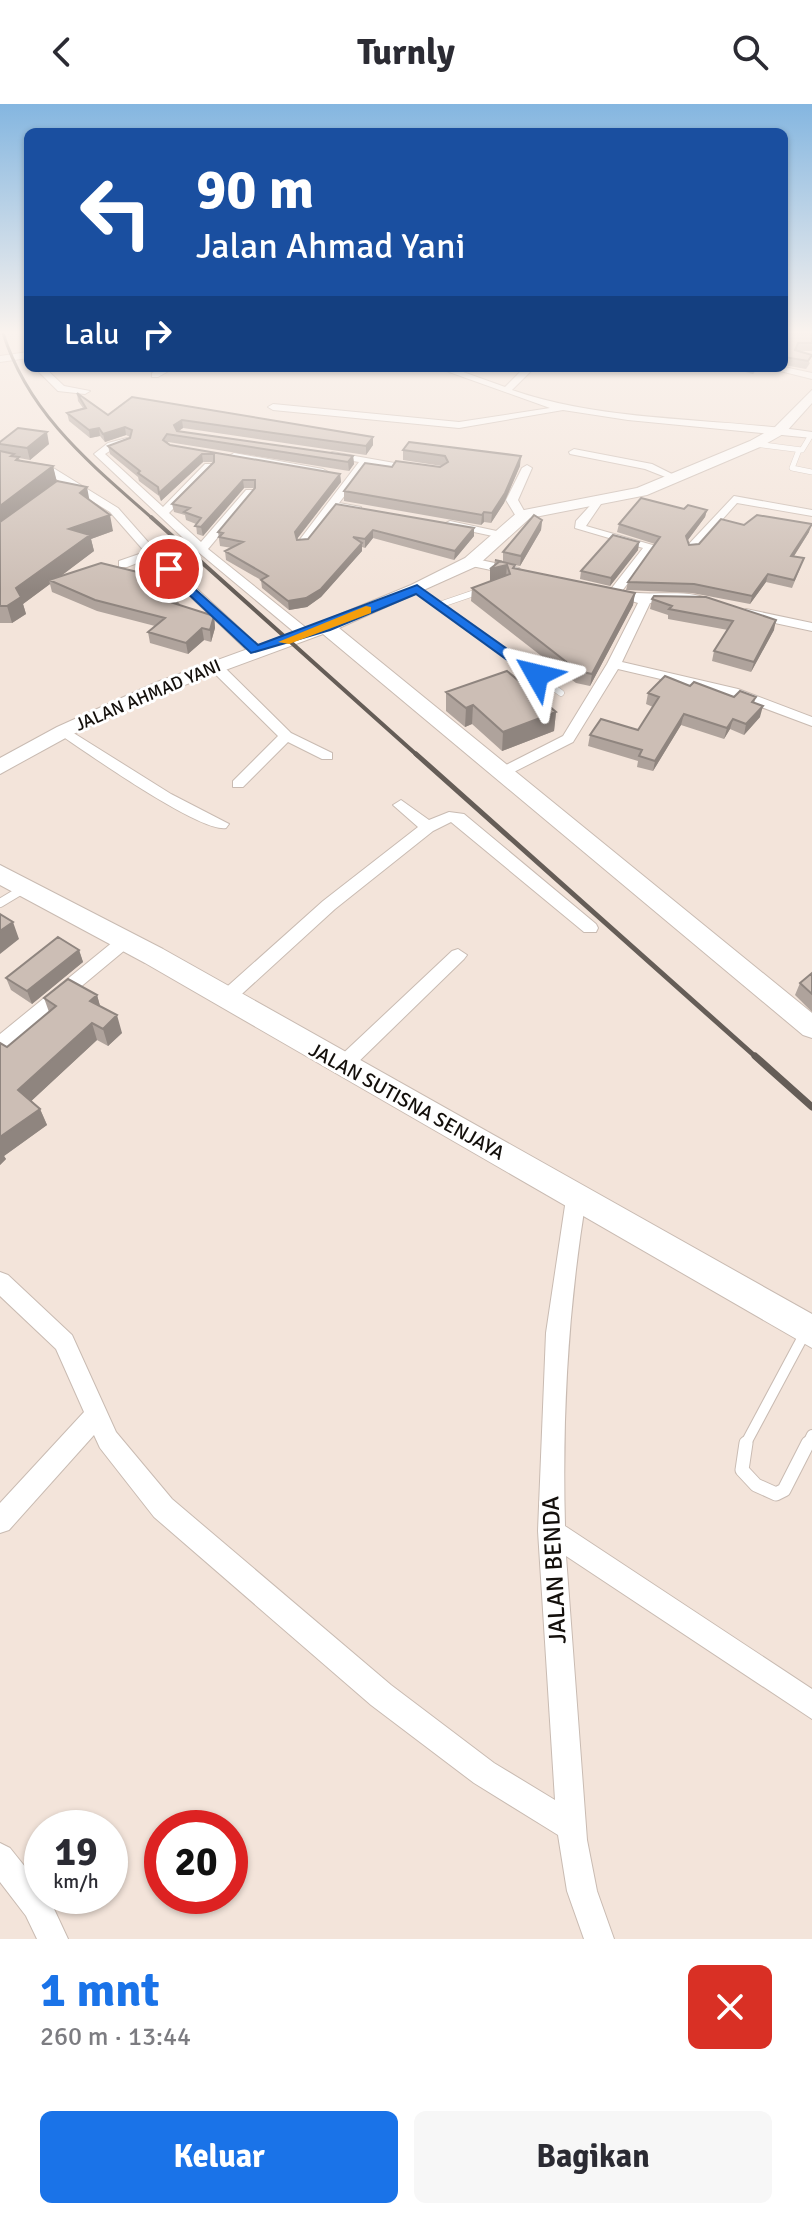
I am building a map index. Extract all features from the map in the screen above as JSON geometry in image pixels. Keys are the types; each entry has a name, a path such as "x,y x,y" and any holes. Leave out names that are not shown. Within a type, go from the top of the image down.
{"main road":[{"name":"JALAN SUTISNA SENJAYA","path":"6,883 125,941 810,1330"}],"street":[{"path":"393,419 459,425 498,419"},
{"path":"668,419 811,435"},
{"path":"527,468 512,500 521,516 641,492 755,444 780,430 790,419"},
{"path":"127,441 112,445 99,454 201,549 316,630 501,773 812,1028"},
{"path":"574,452 648,466 673,477"},
{"path":"322,453 425,469"},
{"path":"218,454 354,478"},
{"path":"302,544 366,460"},
{"path":"0,461 44,468 65,485 114,510 152,553 264,648"},
{"path":"163,513 209,466"},
{"path":"201,549 250,492"},
{"path":"691,548 734,499 812,513"},
{"path":"597,501 580,523 581,528 650,546 614,593"},
{"path":"332,505 378,513"},
{"name":"JALAN AHMAD YANI","path":"0,767 64,731 215,666 417,589 471,562 521,516"},
{"path":"439,522 502,535"},
{"path":"123,564 152,553"},
{"path":"471,562 528,574"},
{"path":"600,590 643,600 680,596 724,607"},
{"path":"501,773 563,743 614,664 643,600"},
{"path":"739,611 812,627"},
{"path":"614,664 733,692 812,722"},
{"path":"215,666 286,736 327,756"},
{"path":"64,731 166,797 221,824"},
{"path":"238,784 286,736"},
{"path":"401,805 428,827"},
{"path":"226,998 329,905 428,827 449,817 459,818 590,928"},
{"path":"0,1044 125,941"},
{"path":"343,1065 458,955"},
{"name":"JALAN BENDA","path":"576,1199 558,1309 550,1531 572,1827 584,1895 599,1939"},
{"path":"0,1282 64,1342 95,1417 108,1440 163,1508 311,1638 484,1773 572,1827"},
{"path":"0,1521 95,1417"},
{"path":"550,1531 812,1705"},
{"path":"0,1858 37,1905 53,1939"}],"lane":[{"path":"755,444 799,450 804,449 811,435"},
{"path":"799,450 792,468 812,472"},
{"path":"442,604 492,587"},
{"path":"417,589 442,604 561,693"},
{"path":"810,1330 743,1449 742,1470 756,1485 776,1494 784,1490 812,1435"}],"building":[{"path":"74,419 262,419 373,437 366,446 182,420 174,425 177,431 353,456 348,462 167,434 163,440 170,445 340,474 295,532 297,540 308,539 336,504 474,528 455,551 373,530 365,539 353,537 362,543 321,589 306,598 288,601 261,580 268,576 225,551 243,542 219,537 223,533 218,532 255,488 255,480 243,480 201,527 195,526 201,518 184,512 190,508 172,504 214,462 214,454 202,454 159,493 158,487 108,446 130,438 132,430 125,427 103,434 99,428 89,430"},
{"path":"18,428 47,432 27,448 0,444"},
{"path":"409,442 521,456 505,493 492,513 484,512 482,515 344,491 365,463 392,467 396,461 440,467 448,462 445,456 403,450"},
{"path":"0,451 14,454 11,456 19,457 16,460 53,466 0,506"},
{"path":"57,481 87,487 80,493 110,515 69,529 90,535 16,588 21,597 7,606 0,606 0,522"},
{"path":"641,498 684,509 688,505 707,510 686,536 689,545 699,544 721,519 744,525 757,515 812,524 791,556 804,558 794,580 768,574 752,596 694,584 628,582 660,537 619,524"},
{"path":"534,515 542,520 521,556 503,552"},
{"path":"613,535 639,542 611,578 581,571"},
{"path":"500,561 515,565 513,568 635,593 592,674 578,671 472,588 510,574 507,565 490,569"},
{"path":"101,563 178,582 164,594 180,598 173,603 214,616 210,630 202,628 186,643 148,632 165,618 95,600 49,580"},
{"path":"654,596 706,597 776,620 754,662 714,651 733,621 669,609 672,606 652,599"},
{"path":"507,671 556,712 503,732 473,705 466,708 446,692"},
{"path":"665,676 690,686 694,682 734,697 740,691 756,697 752,702 763,706 746,724 733,719 727,728 684,714 655,761 639,756 642,750 590,735 601,719 638,730 659,697 648,693"},
{"path":"0,914 13,922 0,931"},
{"path":"58,937 79,950 27,991 6,978"},
{"path":"812,973 812,994 800,983"},
{"path":"68,979 97,995 90,1001 117,1015 103,1029 92,1023 18,1090 40,1109 0,1137 0,1043 7,1047 56,1006 44,998"}],"railway":[{"path":"50,419 85,458 153,519"},
{"path":"151,517 418,756"},
{"path":"416,754 757,1058"},
{"path":"755,1056 812,1107"}],"slow traffic":[{"path":"284,642 366,610"}],"route":[{"path":"169,569 256,651 326,627 417,589 537,675"}]}
